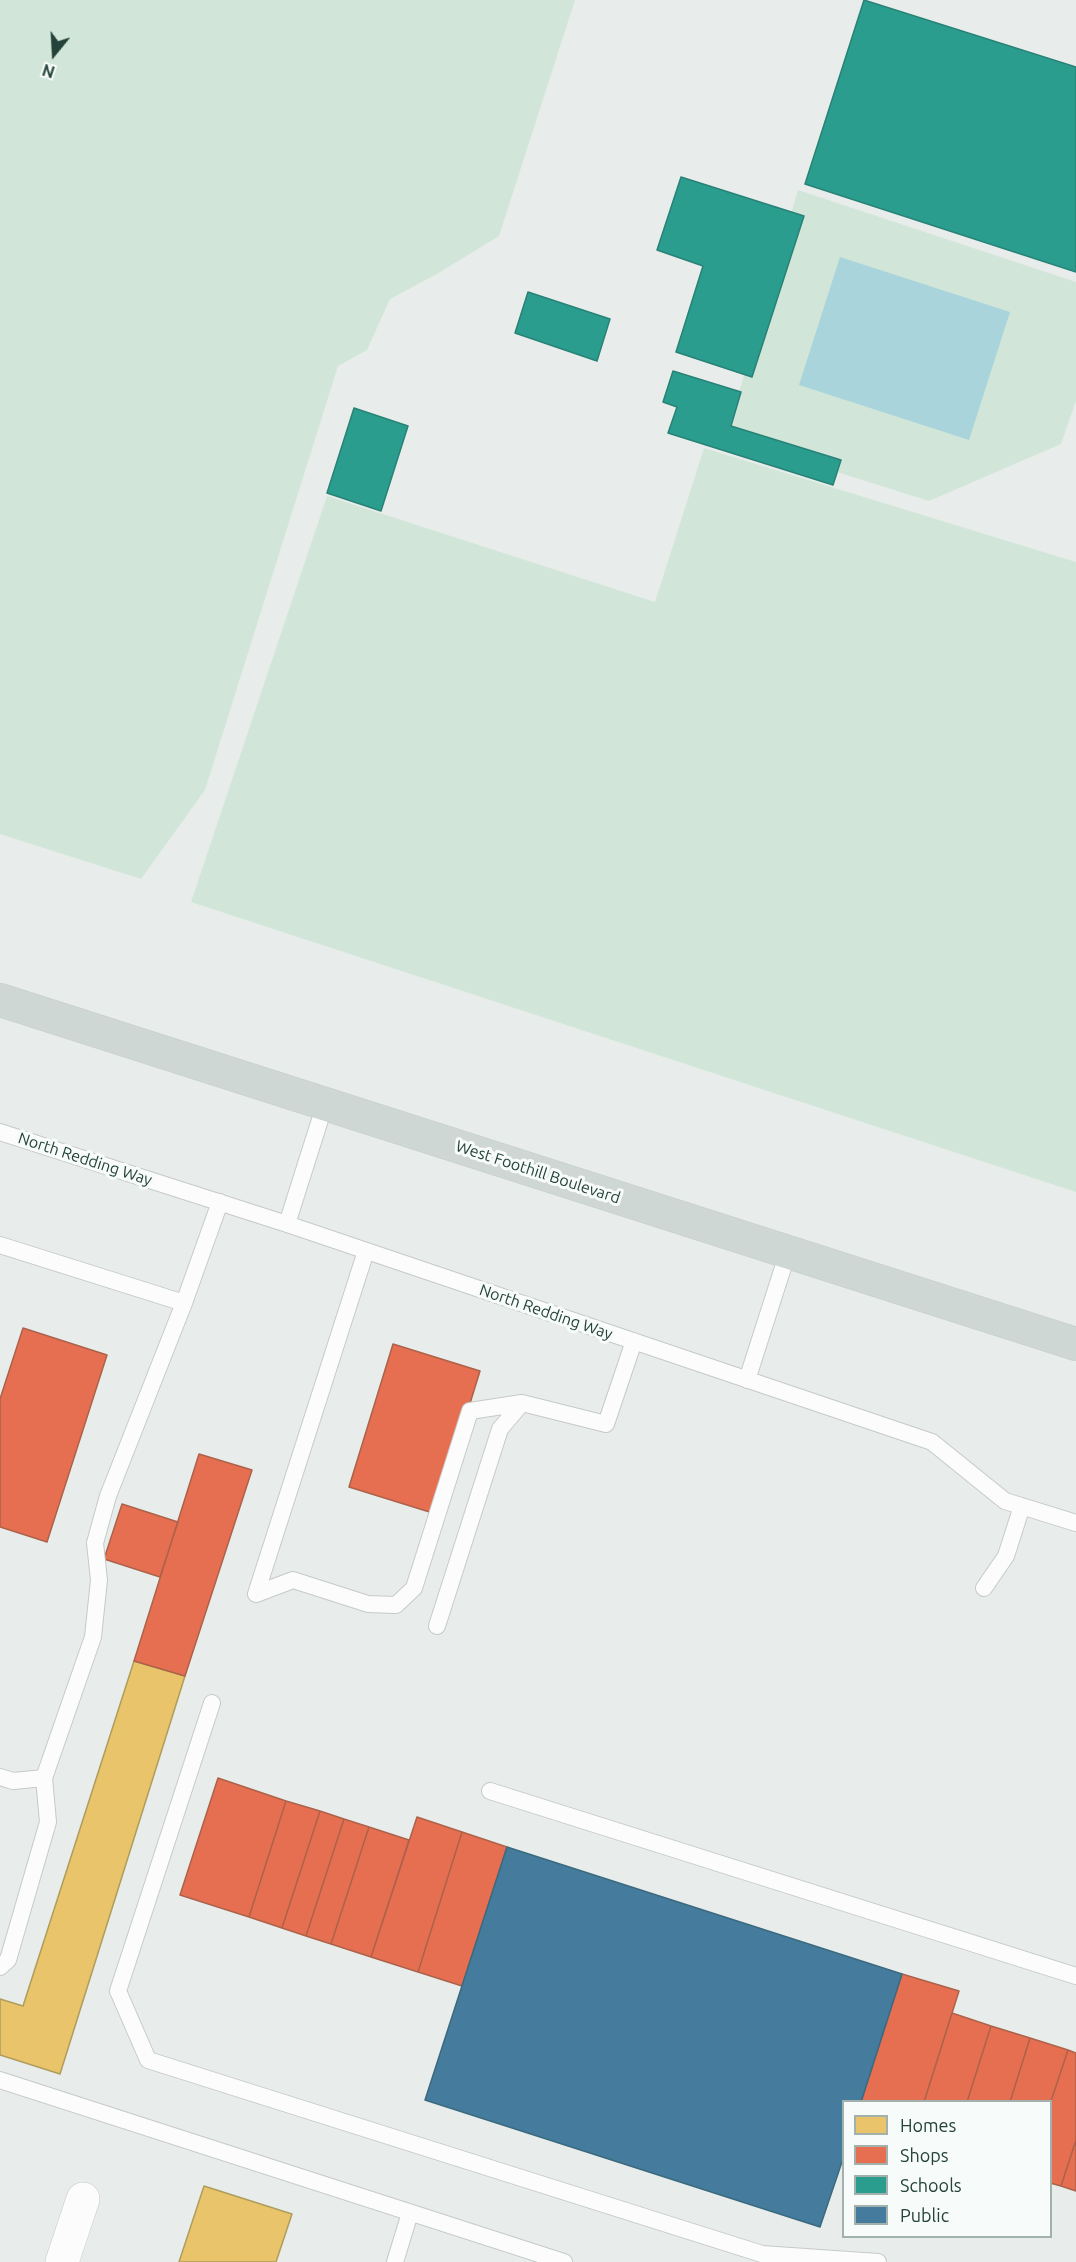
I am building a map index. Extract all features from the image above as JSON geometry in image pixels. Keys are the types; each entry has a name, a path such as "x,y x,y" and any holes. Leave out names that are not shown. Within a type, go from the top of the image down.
{"main road":[{"name":"West Foothill Boulevard","path":"0,1000 1076,1344"}],"street":[{"path":"62,2262 83,2199"}],"lane":[{"path":"287,1224 325,1104"},
{"name":"North Redding Way","path":"0,1132 287,1224 932,1442 1005,1501 1076,1523"},
{"path":"0,1967 8,1960 48,1822 44,1778 93,1637 99,1580 95,1543 108,1496 184,1303 220,1202"},
{"path":"0,1245 184,1303"},
{"path":"366,1251 256,1594 293,1580 368,1604 396,1605 414,1588 470,1411 522,1403 606,1424 634,1341"},
{"path":"747,1380 788,1252"},
{"path":"437,1626 500,1429 522,1403"},
{"path":"984,1588 1006,1556 1022,1506"},
{"path":"212,1703 118,1991 148,2060 762,2254 878,2262"},
{"path":"0,1777 13,1781 44,1778"},
{"path":"490,1791 1076,1976"},
{"path":"0,2080 564,2262"},
{"path":"395,2262 410,2212"}],"green space":[{"path":"0,0 575,0 499,236 437,274 390,299 367,350 338,366 205,790 141,879 0,834"},
{"path":"798,190 1076,282 1076,401 1061,444 929,501 726,437"},
{"path":"704,448 1076,562 1076,1192 191,902 327,496 655,602"}],"water":[{"path":"840,257 1010,312 969,440 799,385"}],"building: Homes":[{"path":"134,1661 185,1676 60,2074 0,2055 0,1999 23,2006"},
{"path":"204,2186 292,2214 276,2262 179,2262"}],"building: Shops":[{"path":"23,1328 107,1355 47,1542 0,1527 0,1399"},
{"path":"393,1344 480,1371 436,1514 349,1487"},
{"path":"199,1454 252,1470 185,1676 134,1661"},
{"path":"122,1504 178,1522 160,1577 104,1559"},
{"path":"218,1778 286,1801 249,1917 180,1895"},
{"path":"286,1801 320,1811 282,1928 249,1917"},
{"path":"320,1811 344,1819 306,1936 282,1928"},
{"path":"417,1817 462,1832 418,1972 371,1957"},
{"path":"344,1819 369,1827 331,1944 306,1936"},
{"path":"369,1827 409,1840 371,1957 331,1944"},
{"path":"462,1832 507,1847 462,1986 418,1972"},
{"path":"902,1974 959,1991 925,2100 862,2100"},
{"path":"952,2013 991,2026 968,2100 925,2100"},
{"path":"991,2026 1030,2038 1011,2100 968,2100"},
{"path":"1030,2038 1068,2050 1051,2100 1011,2100"},
{"path":"1068,2050 1076,2053 1076,2140 1061,2186 1052,2184 1051,2100"},
{"path":"1076,2140 1076,2191 1061,2186"}],"building: Schools":[{"path":"864,0 1076,67 1076,272 805,184"},
{"path":"681,177 804,216 752,377 676,352 703,266 657,250"},
{"path":"528,292 610,319 597,361 515,333"},
{"path":"673,371 741,392 731,426 841,460 833,485 668,433 677,407 663,402"},
{"path":"354,408 408,426 381,511 327,493"}],"building: Public":[{"path":"507,1847 902,1974 862,2100 842,2100 842,2162 820,2227 425,2100"}]}
